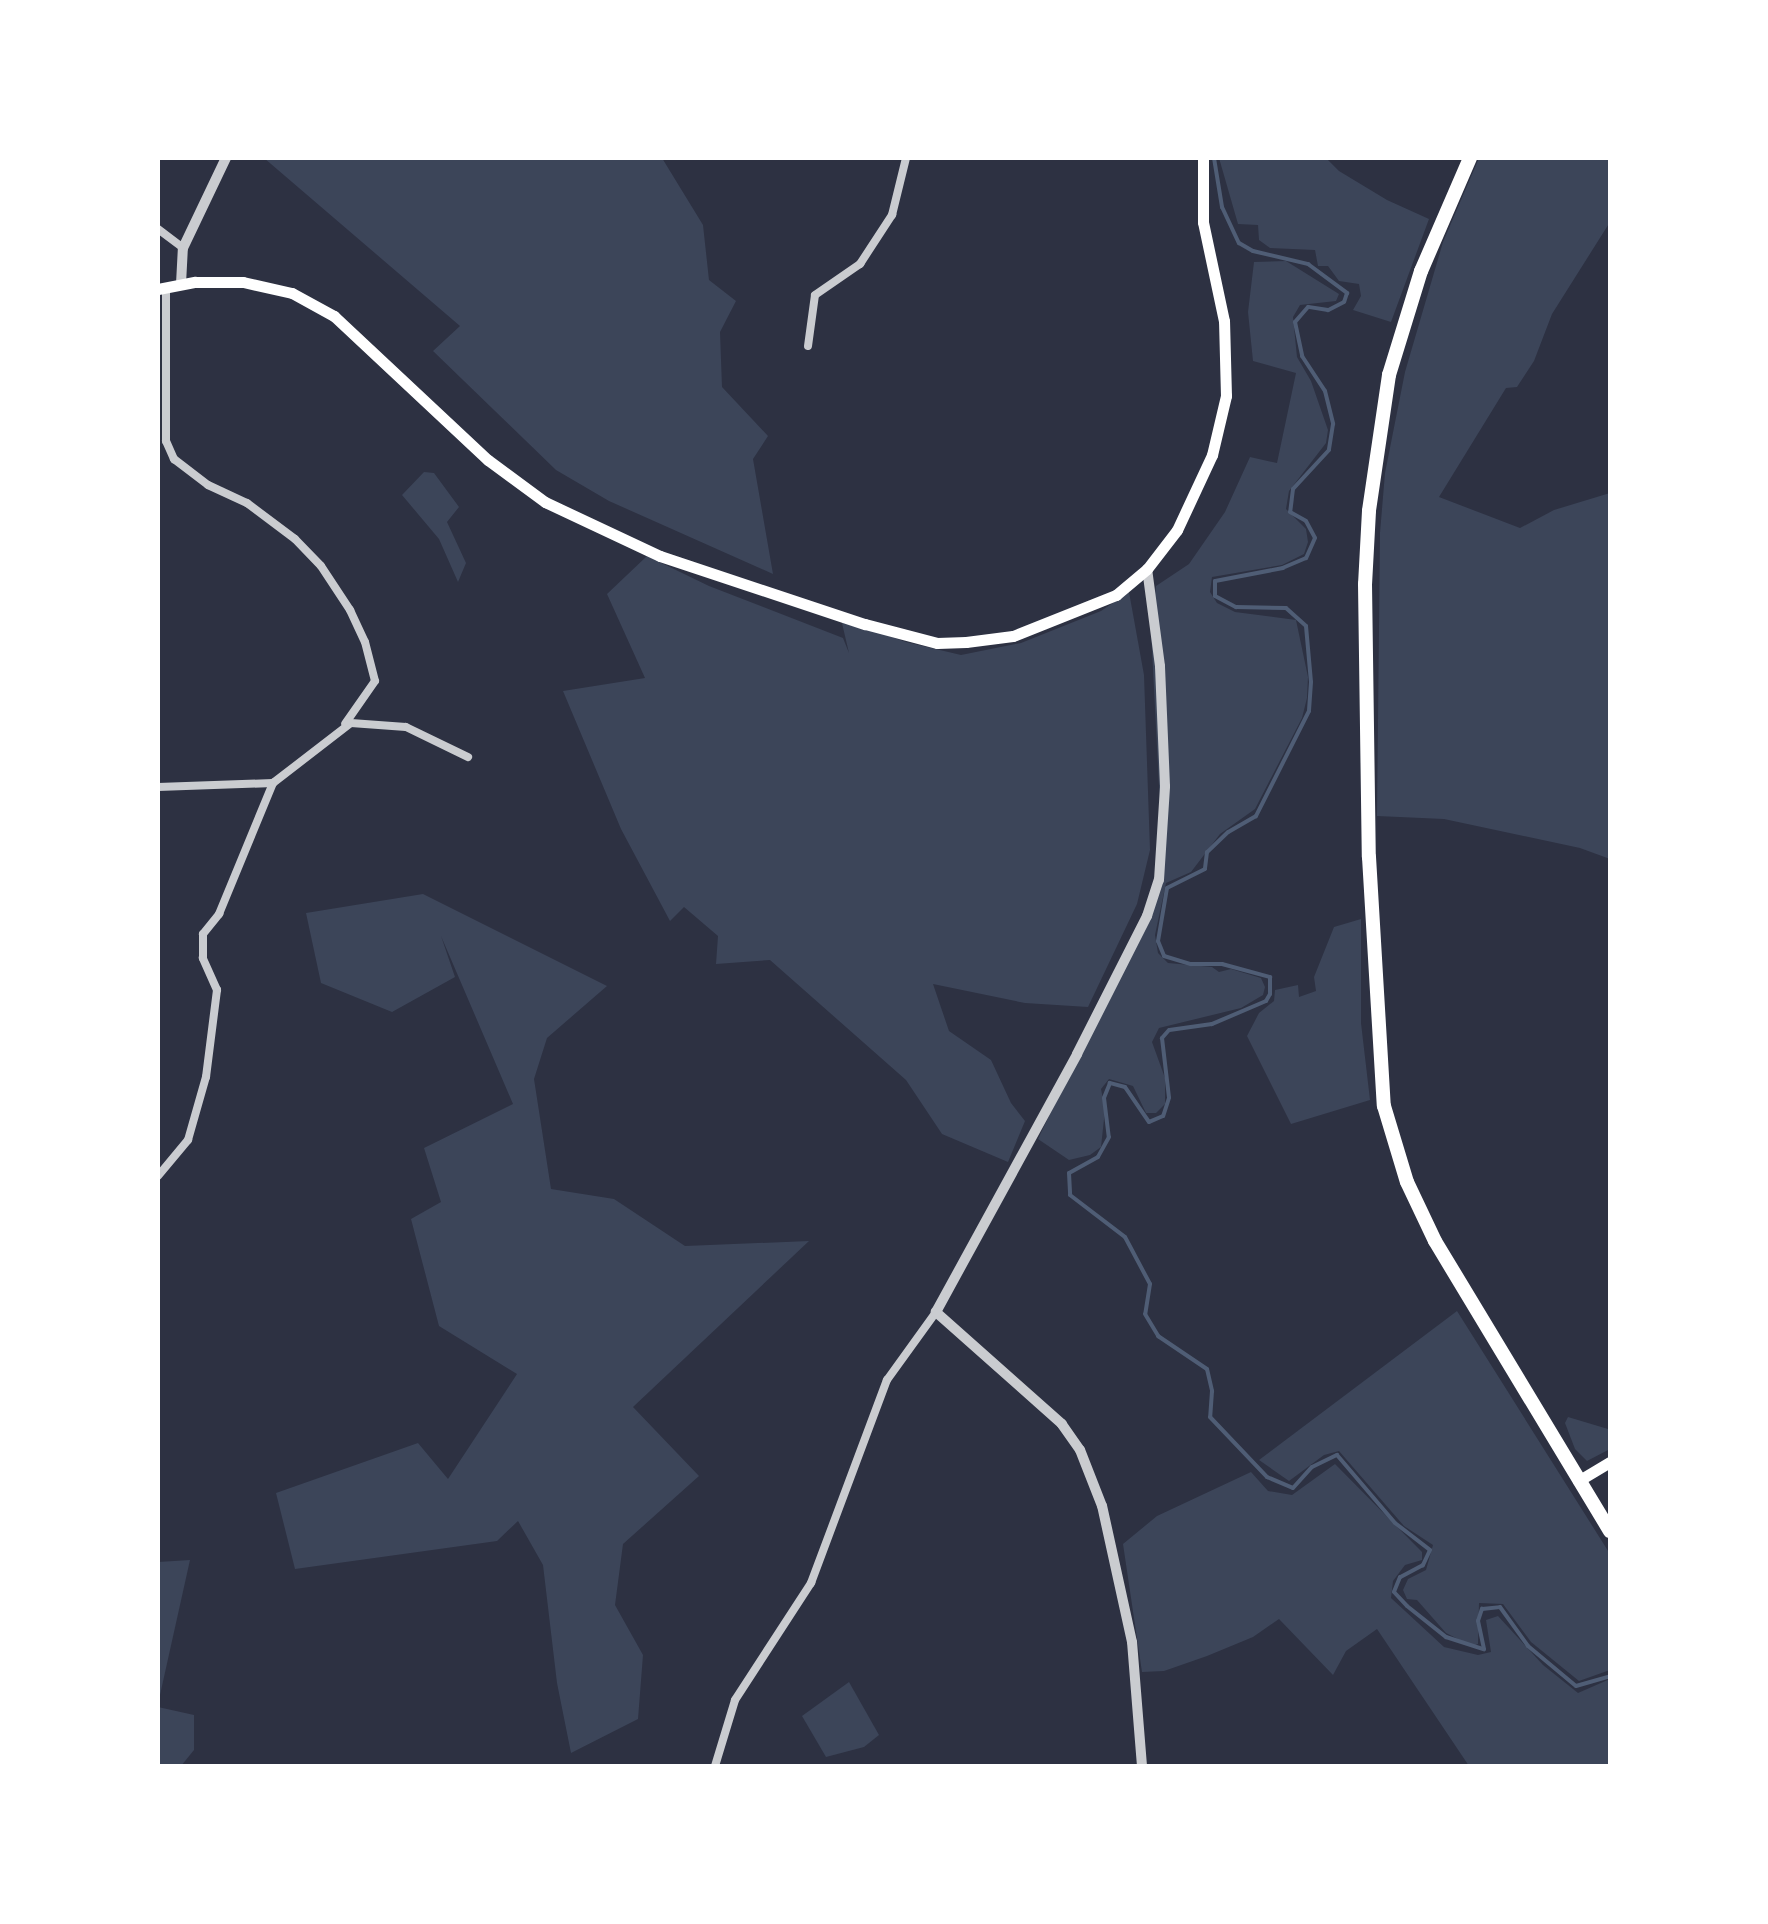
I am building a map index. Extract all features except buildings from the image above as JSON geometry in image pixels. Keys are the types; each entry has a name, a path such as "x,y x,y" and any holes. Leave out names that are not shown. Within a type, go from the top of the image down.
{"highway":[{"path":"1470,158 1422,271 1389,374 1369,511 1365,693 1376,1030 1384,1106 1407,1182 1436,1241 1610,1530"}],"main road":[{"path":"162,288 188,283 243,282 292,292 334,316 488,460 545,502 660,556 910,638 937,643 1013,636 1089,609 1116,595 1147,569 1177,530 1212,456 1226,396 1224,322 1203,222 1203,158"},
{"path":"1578,1481 1610,1462"}],"street":[{"path":"188,283 183,248 226,158"},
{"path":"808,346 815,295 860,264 892,215 906,158"},
{"path":"158,229 183,248"},
{"path":"158,1176 188,1140 206,1077 217,990 203,958 203,934 219,914 273,783 345,724 375,682 366,642 320,566 295,540 247,503 208,485 174,458 166,441 162,288"},
{"path":"715,1766 735,1700 812,1582 887,1380 936,1312 1077,1054 1147,916 1159,880 1164,786 1160,666 1147,569"},
{"path":"345,724 406,726 468,757"},
{"path":"158,787 273,783"},
{"path":"936,1312 1062,1424 1080,1450 1102,1506 1132,1642 1140,1695 1142,1766"}],"shaded area":[{"path":"264,158 662,158 703,225 709,280 736,301 720,332 722,387 768,436 753,459 773,574 609,501 556,470 433,351 460,326"},
{"path":"1219,158 1326,158 1339,171 1387,200 1429,219 1391,322 1353,310 1361,296 1359,284 1339,281 1328,266 1318,266 1315,250 1270,248 1259,240 1258,225 1238,224"},
{"path":"1479,158 1610,158 1610,222 1552,314 1534,361 1517,387 1506,388 1439,497 1520,528 1554,510 1610,493 1610,859 1580,848 1444,819 1377,816 1380,533 1385,473 1405,372 1443,242"},
{"path":"1286,261 1339,294 1336,301 1300,305 1293,317 1297,357 1311,381 1328,430 1326,443 1289,491 1286,509 1306,529 1308,542 1304,554 1282,565 1212,577 1210,592 1217,603 1235,612 1296,620 1308,677 1307,698 1302,718 1255,809 1220,834 1191,872 1166,883 1155,935 1158,953 1168,963 1212,967 1219,972 1231,969 1261,978 1265,987 1263,995 1241,1008 1159,1028 1152,1042 1165,1078 1165,1104 1156,1113 1146,1113 1133,1086 1109,1079 1101,1089 1105,1110 1101,1147 1090,1155 1069,1160 1038,1139 1147,913 1162,845 1151,630 1156,586 1189,564 1225,512 1250,457 1277,463 1296,373 1253,361 1248,312 1254,262"},
{"path":"424,472 434,473 459,507 447,522 466,563 458,582 439,539 402,495"},
{"path":"647,556 709,586 843,638 849,653 841,619 906,642 961,655 1021,643 1101,611 1129,592 1144,675 1150,850 1137,904 1088,1007 1025,1003 933,984 949,1031 991,1060 1011,1103 1025,1121 1008,1162 942,1134 906,1080 770,960 716,964 718,936 684,907 670,921 621,829 563,691 645,678 607,594"},
{"path":"423,894 607,986 547,1038 534,1079 551,1189 614,1199 685,1246 809,1241 633,1407 699,1476 623,1544 615,1605 643,1655 638,1719 571,1753 557,1683 543,1565 518,1521 497,1541 295,1569 276,1493 418,1443 448,1479 517,1374 439,1326 411,1219 441,1202 424,1148 513,1104 441,936 455,977 392,1012 321,983 306,913"},
{"path":"1361,919 1361,1023 1370,1100 1291,1124 1247,1036 1259,1013 1274,1001 1275,990 1298,985 1299,997 1316,991 1314,977 1334,927"},
{"path":"1457,1311 1610,1554 1610,1670 1579,1681 1531,1642 1503,1604 1479,1603 1478,1644 1472,1646 1446,1633 1417,1600 1407,1599 1403,1590 1408,1579 1426,1570 1433,1545 1404,1526 1339,1451 1324,1455 1289,1481 1259,1460"},
{"path":"1568,1417 1608,1429 1610,1449 1587,1461 1575,1449 1565,1423"},
{"path":"1335,1464 1422,1552 1422,1560 1405,1565 1393,1581 1391,1598 1444,1647 1478,1655 1491,1652 1486,1620 1498,1616 1543,1665 1578,1693 1610,1679 1610,1766 1469,1766 1377,1629 1346,1651 1333,1675 1279,1619 1253,1637 1207,1656 1164,1671 1142,1672 1123,1544 1157,1516 1251,1472 1268,1491 1292,1495"},
{"path":"190,1560 158,1704 158,1562"},
{"path":"849,1682 879,1735 864,1747 826,1757 802,1716"},
{"path":"158,1707 194,1715 194,1750 181,1766 158,1766"}],"waterway":[{"path":"1214,158 1222,207 1239,243 1253,251 1308,264 1347,293 1344,302 1328,310 1308,307 1295,322 1302,356 1325,391 1333,424 1329,450 1293,489 1290,512 1306,521 1315,538 1306,558 1283,568 1215,581 1215,596 1236,607 1286,608 1306,626 1311,682 1309,711 1256,816 1228,832 1207,852 1205,869 1167,888 1158,941 1164,956 1191,964 1222,964 1270,977 1270,994 1266,1001 1212,1024 1169,1030 1162,1038 1169,1098 1163,1116 1149,1122 1125,1087 1110,1083 1104,1098 1109,1137 1098,1157 1069,1173 1070,1195 1125,1237 1150,1284 1145,1314 1158,1336 1207,1369 1212,1391 1210,1417 1267,1477 1293,1488 1312,1467 1337,1455 1395,1523 1430,1550 1423,1565 1400,1577 1394,1592 1407,1606 1446,1637 1484,1649 1478,1621 1482,1609 1500,1607 1528,1646 1576,1686 1610,1676"}]}
